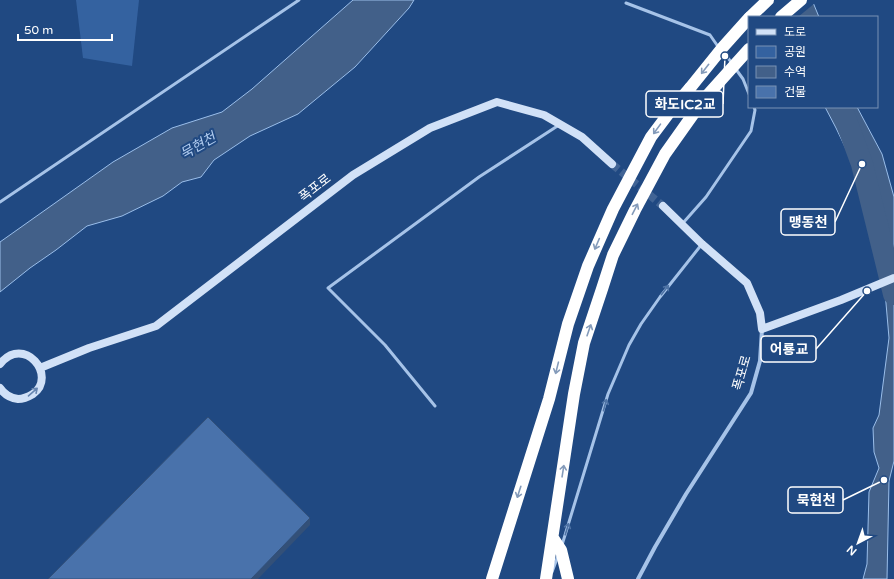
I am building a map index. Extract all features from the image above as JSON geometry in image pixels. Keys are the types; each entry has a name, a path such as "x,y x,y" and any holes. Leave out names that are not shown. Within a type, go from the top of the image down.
{"highway":[{"path":"751,16 768,0"},
{"path":"782,16 801,0"},
{"path":"492,579 549,399 568,324 588,266 613,209 652,137 672,109 748,19"},
{"path":"546,579 574,394 584,342 613,256 635,210 665,154 704,99 748,50"},
{"path":"552,538 561,550 568,579"}],"main road":[{"name":"폭포로","path":"40,368 89,348 156,326 353,175 430,128 497,102 544,114 582,137 612,164"},
{"name":"폭포로","path":"663,206 702,244 747,283 760,313 762,329"},
{"path":"762,329 841,300 894,278"},
{"path":"0,388 12,398 20,399 27,397 34,393 39,386 42,375 36,361 29,356 20,353 12,354 1,359"}],"street":[{"name":"폭포로","path":"638,579 686,494 751,393 760,361 762,329"}],"lane":[{"path":"0,202 299,0"},
{"path":"626,3 710,35 743,78 748,91"},
{"path":"681,224 706,197 751,131 754,108"},
{"path":"434,406 385,345 328,288 479,177 561,124"},
{"path":"550,579 561,550 608,394 629,346 641,324 660,297 702,244"}],"green space":[{"path":"76,0 139,0 132,66 83,58"}],"water":[{"path":"353,0 414,0 409,8 355,67 298,114 250,136 214,160 201,177 182,182 163,196 122,216 87,226 0,292 0,242 113,162 172,128 222,112 252,89"},
{"path":"812,0 819,16 772,16"},
{"path":"826,108 858,108 882,154 894,197 894,461 889,481 887,579 863,579 867,564 869,492 879,468 874,452 873,428 879,415 889,338 882,257 876,239 872,194 856,170"}],"pier":[{"path":"756,0 814,0 815,3 799,16 766,16"},
{"path":"894,270 894,290 883,294 882,275"}],"building":[{"path":"208,417 310,518 251,579 48,579"}],"waterway":[{"name":"묵현천","path":"841,108 862,164 894,294"}],"tunnel":[{"path":"612,164 663,206"}],"place":[{"name":"화도IC2교","path":"725,56"},
{"name":"맹동천","path":"862,164"},
{"name":"어룡교","path":"867,291"},
{"name":"묵현천","path":"884,480"}]}
